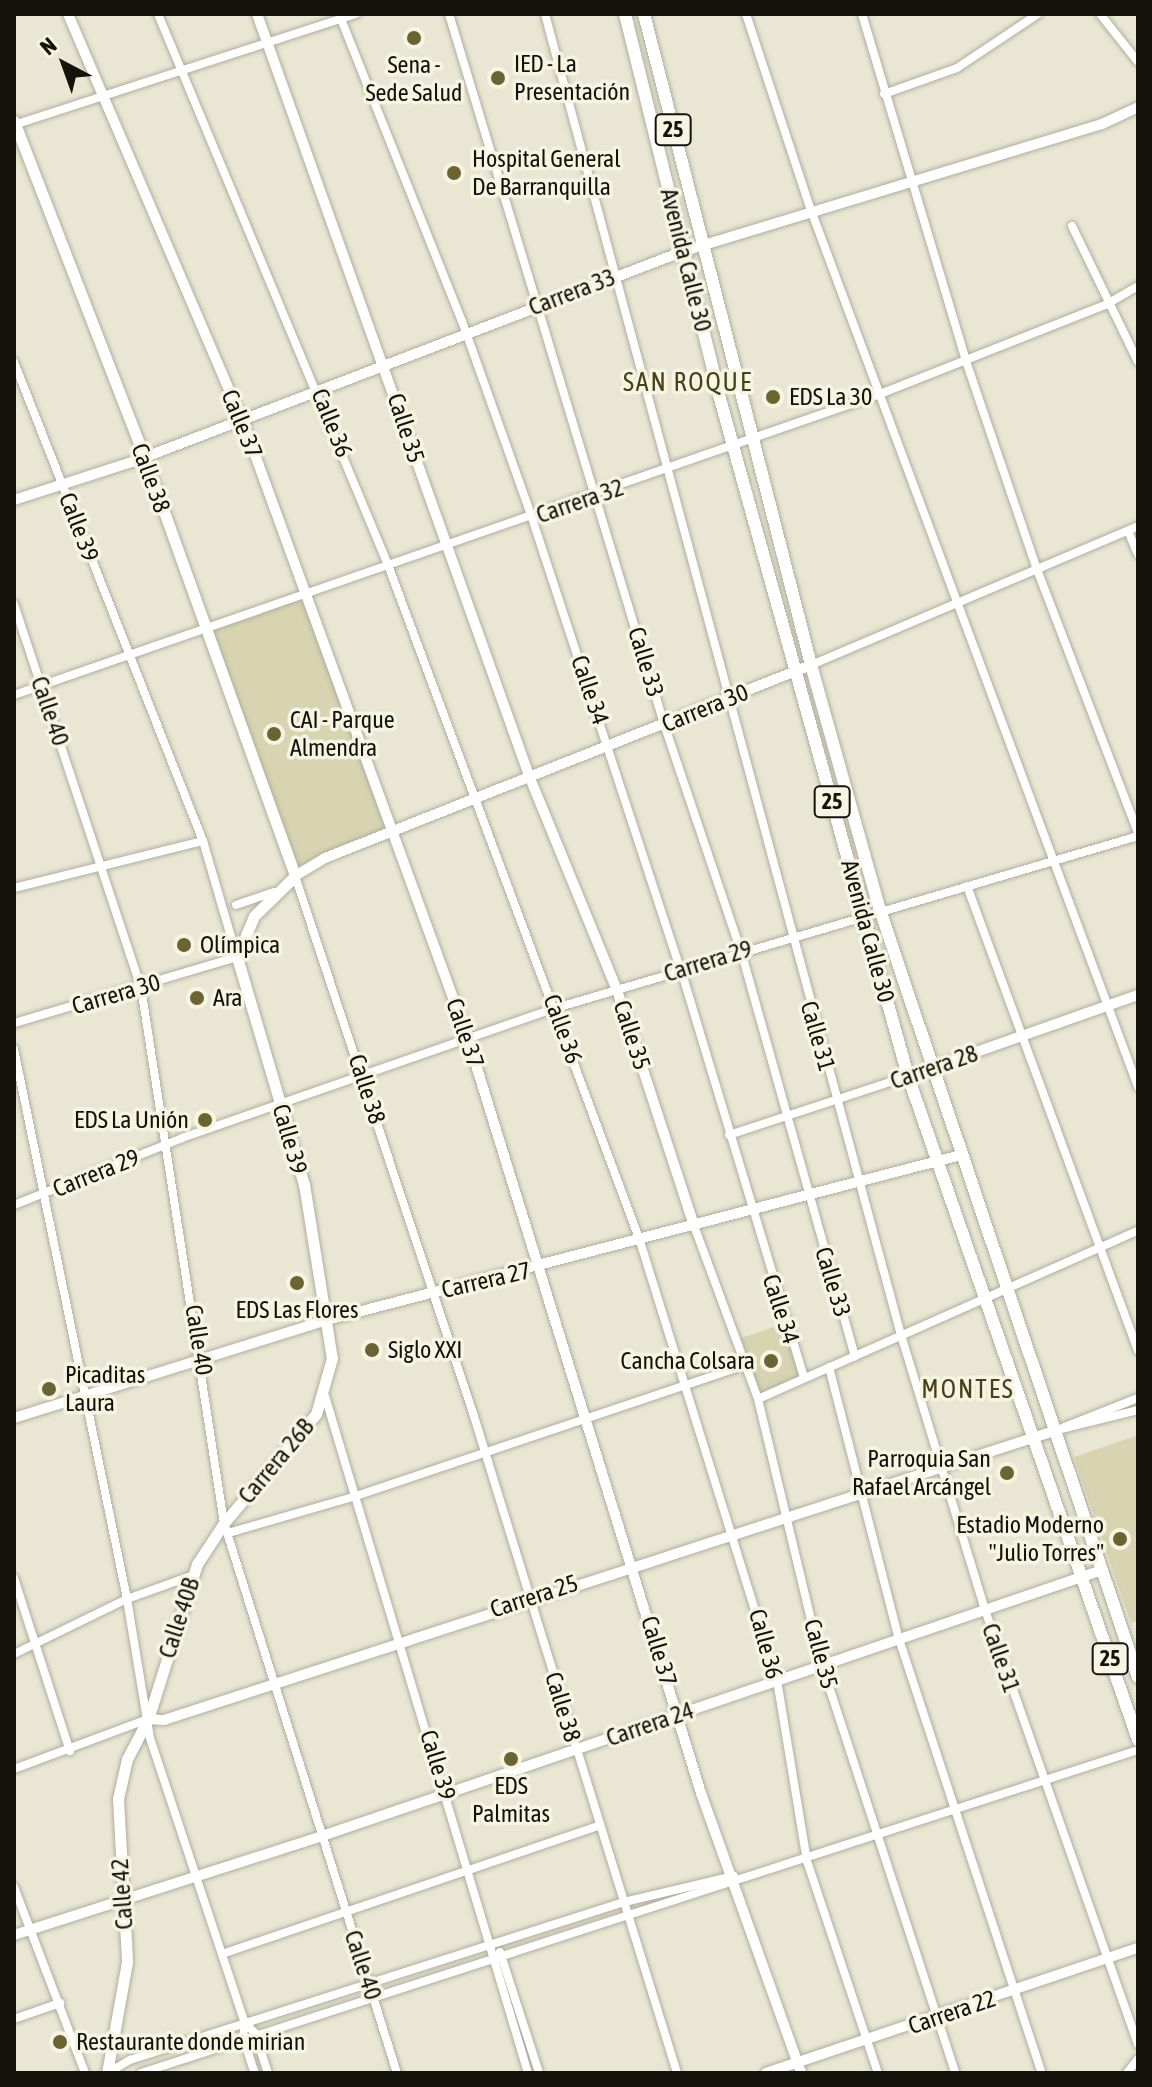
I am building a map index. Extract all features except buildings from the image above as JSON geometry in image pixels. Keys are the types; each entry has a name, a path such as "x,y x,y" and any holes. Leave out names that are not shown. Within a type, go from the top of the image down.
{"highway":[{"name":"Avenida Calle 30","path":"625,14 734,445 908,1076 1138,1740"},
{"name":"Avenida Calle 30","path":"644,14 701,246 811,665 880,910 1102,1570 1133,1645 1138,1677"}],"main road":[{"name":"Calle 38","path":"15,123 144,456 295,876"},
{"name":"Carrera 30","path":"237,957 245,929 274,892 295,876"},
{"name":"Calle 39","path":"237,957 304,1184 332,1358 325,1396"},
{"name":"Carrera 26B","path":"226,1528 304,1430 325,1396"},
{"name":"Calle 40B","path":"148,1719 191,1576 226,1528"},
{"name":"Calle 42","path":"107,2073 125,1996 121,1779 148,1719"}],"street":[{"name":"Calle 37","path":"68,14 242,419 468,1039 588,1416 678,1714 799,2068"},
{"name":"Calle 36","path":"158,14 318,389 388,565 556,1008 639,1238 734,1531 777,1680 807,1861 878,2073"},
{"name":"Calle 35","path":"257,14 385,363 445,546 530,778 617,990 693,1223 758,1399 822,1665 955,2073"},
{"path":"15,123 356,14"},
{"name":"Calle 33","path":"449,14 664,724 741,951 806,1194 855,1356"},
{"name":"Calle 31","path":"545,14 618,275 727,699 901,1335 985,1610 1138,2044"},
{"path":"746,14 812,213 1138,1087"},
{"path":"862,14 910,183 966,361 1038,572 1138,834"},
{"path":"884,94 957,68 1038,14"},
{"path":"1100,14 1138,62"},
{"name":"Calle 34","path":"340,17 466,333 532,518 681,970 749,1209 804,1378"},
{"name":"Carrera 33","path":"14,500 144,456 684,251 1102,124 1138,107"},
{"path":"1072,226 1107,304 1138,362"},
{"name":"Carrera 32","path":"14,695 307,592 532,518 880,394 1107,304 1138,286"},
{"name":"Calle 39","path":"14,362 203,841 237,957"},
{"name":"Carrera 30","path":"295,876 325,858 796,672 1038,572 1138,526"},
{"path":"1128,531 1138,554"},
{"name":"Calle 40","path":"14,604 141,987 202,1358 226,1528 325,1835 344,1908 397,2073"},
{"name":"Carrera 29","path":"14,1205 167,1143 281,1106 556,1008 880,910 1054,862 1138,834"},
{"path":"14,888 203,841"},
{"name":"Calle 38","path":"295,876 434,1292 677,2073"},
{"path":"967,886 1020,1037 1138,1350"},
{"name":"Carrera 30","path":"236,905 274,892"},
{"name":"Carrera 30","path":"14,1023 237,957"},
{"name":"Carrera 28","path":"729,1135 931,1069 1138,995"},
{"path":"14,1049 46,1193 148,1719 245,2023 255,2033 268,2073"},
{"name":"Carrera 27","path":"14,1418 327,1320 541,1267 693,1223 961,1155"},
{"path":"758,1399 1138,1231"},
{"path":"226,1528 356,1496 484,1450 745,1365"},
{"path":"829,1367 899,1639 1042,2073"},
{"name":"Calle 39","path":"325,1396 493,1944 528,2073"},
{"name":"Carrera 25","path":"14,1769 70,1751 148,1719 164,1720 530,1597 1057,1430 1138,1398"},
{"name":"Carrera 25","path":"1057,1430 1079,1428 1138,1410"},
{"name":"Carrera 24","path":"14,1935 325,1835 1102,1570"},
{"path":"14,1654 127,1599 191,1576"},
{"path":"14,1578 70,1751"},
{"path":"107,2073 118,2065 624,1902 807,1861 955,1808 1138,1750"},
{"path":"222,1954 344,1908 599,1826"},
{"path":"141,2073 734,1878"},
{"path":"14,1887 85,2073"},
{"name":"Carrera 22","path":"766,2073 799,2068 867,2040 1138,1948"},
{"name":"Calle 39","path":"496,1955 539,2073"},
{"path":"14,2019 60,2003"},
{"path":"245,2023 243,2037 255,2073"},
{"path":"1127,2073 1138,2059"}],"shaded area":[{"path":"307,592 395,833 292,870 205,629"},
{"name":"Cancha Colsara","path":"785,1323 804,1378 756,1394 737,1340"},
{"name":"Estadio Moderno \"Julio Torres\"","path":"1138,1435 1138,1621 1131,1623 1074,1457"}],"place":[{"name":"Sena - Sede Salud","path":"414,38"},
{"name":"IED - La Presentación","path":"498,78"},
{"name":"Hospital General De Barranquilla","path":"454,173"},
{"name":"EDS La 30","path":"773,397"},
{"name":"CAI - Parque Almendra","path":"274,734"},
{"name":"Olímpica","path":"184,945"},
{"name":"Ara","path":"197,998"},
{"name":"EDS La Unión","path":"205,1120"},
{"name":"EDS Las Flores","path":"297,1283"},
{"name":"Siglo XXI","path":"372,1350"},
{"name":"Cancha Colsara","path":"771,1361"},
{"name":"Picaditas Laura","path":"49,1389"},
{"name":"Parroquia San Rafael Arcángel","path":"1007,1473"},
{"name":"Estadio Moderno \"Julio Torres\"","path":"1120,1539"},
{"name":"EDS Palmitas","path":"511,1759"},
{"name":"Restaurante donde mirian","path":"60,2042"}],"district":[{"name":"SAN ROQUE","path":"688,383"},
{"name":"MONTES","path":"968,1390"}]}
